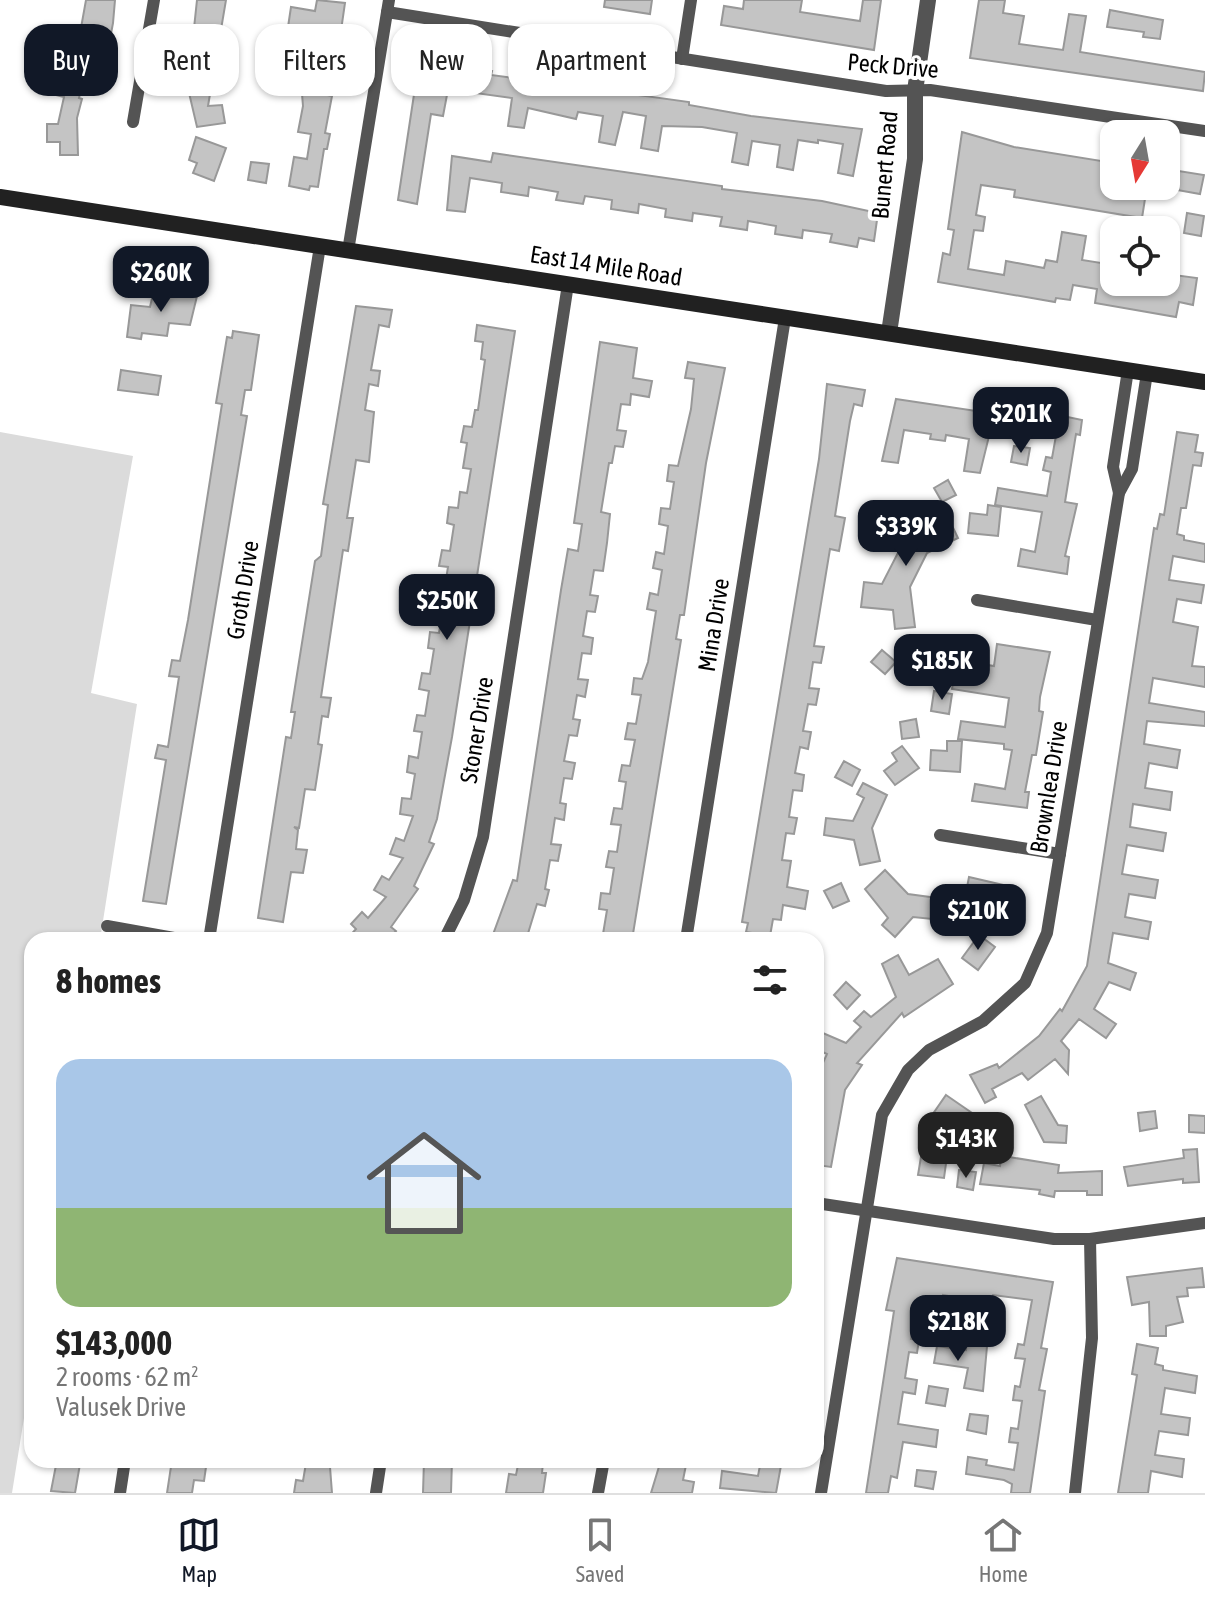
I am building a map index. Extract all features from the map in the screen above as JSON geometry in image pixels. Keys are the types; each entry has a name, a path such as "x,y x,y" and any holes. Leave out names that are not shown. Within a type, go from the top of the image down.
{"main road":[{"name":"East 14 Mile Road","path":"0,197 1205,382"}],"street":[{"path":"133,122 154,0"},
{"path":"682,59 691,0"},
{"name":"Bunert Road","path":"889,333 915,159 915,91 928,0"},
{"path":"348,251 388,6"},
{"name":"Peck Drive","path":"388,6 682,59 886,91 950,93 1205,131"},
{"name":"Groth Drive","path":"210,932 320,246"},
{"name":"Stoner Drive","path":"448,932 464,900 483,837 568,284"},
{"name":"Mina Drive","path":"687,932 785,318"},
{"name":"Brownlea Drive","path":"1119,493 1113,467 1128,370"},
{"name":"Brownlea Drive","path":"821,1493 882,1115 908,1070 929,1050 983,1021 1025,983 1047,933 1119,493 1132,469 1147,373"},
{"path":"977,600 1097,620"},
{"path":"940,835 1060,854"},
{"path":"107,926 140,932"},
{"path":"824,1204 1054,1239 1090,1239 1205,1223"},
{"path":"1075,1493 1092,1338 1090,1239"},
{"path":"120,1493 124,1468"},
{"path":"376,1493 380,1468"},
{"path":"598,1493 603,1468"}],"shaded area":[{"path":"0,432 133,456 91,693 137,704 101,932 24,932 24,1418 12,1493 0,1493"}],"building":[{"path":"86,0 115,0 113,24 82,24"},
{"path":"197,0 226,0 222,24 194,24"},
{"path":"317,0 345,3 342,24 288,24 291,7 315,11"},
{"path":"605,0 652,0 650,14 604,7"},
{"path":"744,0 802,0 800,12 860,21 863,0 881,0 874,50 721,25 724,6 743,9"},
{"path":"979,0 1005,0 1003,13 1024,16 1019,44 1063,50 1069,14 1086,16 1080,52 1205,72 1203,91 970,58"},
{"path":"1110,10 1163,20 1160,39 1143,37 1144,32 1107,27"},
{"path":"492,75 508,77 508,96 645,96 751,116 862,129 853,176 838,173 843,144 798,140 793,170 777,167 780,145 752,141 748,165 732,162 737,133 702,127 662,126 658,151 641,148 646,116 623,112 615,145 599,142 603,116 578,112 576,119 528,108 524,128 508,126 512,98 492,95"},
{"path":"60,96 79,96 82,99 77,118 78,155 60,155 60,142 47,142 47,124 58,124 64,97"},
{"path":"190,96 210,96 208,106 222,105 225,123 197,127"},
{"path":"302,96 332,96 325,133 330,134 327,149 324,149 318,187 310,186 309,190 289,186 294,157 307,159 311,134 298,132"},
{"path":"414,96 447,96 443,116 431,114 417,204 398,200"},
{"path":"962,132 1014,147 1100,161 1100,200 1145,200 1142,216 1014,197 1015,190 981,185 976,215 985,217 983,231 974,230 968,269 1004,275 1006,261 1044,268 1046,260 1057,262 1062,232 1086,236 1082,260 1100,263 1100,296 1180,296 1180,276 1197,278 1193,305 1179,302 1176,317 1095,303 1097,289 1073,285 1070,300 1056,298 1055,302 938,282 943,253 950,255 954,230 948,229"},
{"path":"196,137 226,148 214,181 193,173 197,163 189,160"},
{"path":"493,153 722,186 722,189 822,201 878,213 874,241 859,238 857,247 830,242 832,234 803,230 802,238 775,234 776,226 748,221 747,230 720,226 722,217 693,213 692,221 665,217 666,209 639,204 638,213 611,209 612,200 585,196 583,204 556,200 558,192 529,187 528,196 501,192 502,183 470,178 465,212 447,210 452,156 491,162"},
{"path":"251,162 269,164 266,183 248,180"},
{"path":"1180,171 1204,175 1200,194 1180,190"},
{"path":"1187,213 1204,216 1201,236 1184,233"},
{"path":"154,290 197,296 190,325 169,323 167,336 142,333 141,339 127,337 131,305 150,307"},
{"path":"356,306 392,310 389,327 379,325 371,370 380,371 378,386 369,384 365,410 374,412 369,462 356,460 347,518 353,518 348,551 343,550 321,697 331,698 328,717 322,716 318,744 322,745 315,790 305,789 299,828 294,827 298,830 296,849 307,850 303,873 291,872 283,922 258,918 286,737 291,738 295,712 291,712 315,561 321,556 328,505 323,504"},
{"path":"477,325 515,331 452,737 437,819 429,842 434,844 414,886 418,889 391,927 395,932 353,932 356,929 351,924 362,912 368,918 386,897 374,890 382,876 389,880 403,858 390,854 396,838 404,841 413,816 400,814 402,798 411,799 415,774 407,772 409,756 418,758 422,732 414,731 417,715 425,716 429,691 419,689 422,673 430,674 434,649 428,648 430,632 439,633 443,609 433,607 435,591 444,592 448,567 439,566 442,550 450,551 454,525 447,523 449,507 458,508 460,492 467,493 471,469 463,468 467,443 461,442 464,426 472,427 475,410 478,410 485,360 481,359 483,342 475,341"},
{"path":"233,331 259,335 251,390 245,390 241,415 247,416 166,904 143,901 166,760 155,758 158,745 168,747 179,677 169,676 172,660 180,661 188,620 222,404 216,403 227,337 232,338"},
{"path":"600,342 637,348 633,378 652,381 649,397 631,394 630,405 621,404 617,430 626,431 623,447 615,446 612,463 609,463 601,512 610,514 603,571 594,570 590,595 598,596 595,612 587,611 583,636 593,638 591,654 582,653 578,679 588,680 585,697 577,695 573,719 580,720 577,736 569,735 564,761 575,763 572,779 564,778 560,803 566,804 564,820 555,818 551,844 561,845 558,861 550,860 545,906 537,904 528,932 494,932 513,880 517,881 568,549 578,551 582,524 574,523"},
{"path":"688,362 725,368 706,463 684,615 680,615 676,639 681,640 633,932 603,932 607,910 599,909 601,893 610,894 614,868 606,867 609,851 617,852 621,825 611,824 614,808 622,809 626,782 619,781 622,765 630,766 635,740 625,739 628,723 636,724 641,695 632,694 634,678 642,679 648,662 656,611 647,609 650,593 658,595 662,570 653,568 656,552 664,554 668,526 659,524 661,508 670,509 674,482 667,481 669,465 678,466 691,409 694,379 685,378"},
{"path":"121,370 161,376 158,395 118,390"},
{"path":"827,384 865,390 862,406 854,404 850,421 835,516 845,518 839,551 830,549 814,646 824,647 821,663 813,662 809,688 819,689 816,705 808,704 803,731 811,732 808,749 800,747 795,773 804,775 802,791 793,790 789,817 797,818 794,834 786,833 782,860 791,861 787,887 808,891 805,909 783,905 781,920 773,919 771,932 746,932 748,923 742,922 819,459"},
{"path":"896,399 1010,416 1007,434 990,432 980,473 964,471 969,439 946,435 945,441 930,439 931,434 904,430 898,463 882,461"},
{"path":"1020,407 1082,420 1080,435 1076,434 1065,502 1077,504 1065,556 1069,557 1067,574 1018,566 1021,549 1035,552 1042,512 995,505 998,488 1047,496 1051,472 1043,470 1046,457 1052,458 1057,430 1018,423"},
{"path":"1177,432 1198,435 1195,452 1203,453 1201,466 1193,465 1186,508 1181,508 1177,534 1184,536 1184,540 1205,544 1205,562 1173,556 1169,580 1204,585 1201,603 1177,599 1173,622 1198,627 1192,666 1205,667 1205,687 1153,678 1149,703 1205,712 1205,726 1147,721 1144,744 1180,750 1177,768 1149,763 1145,788 1172,792 1170,810 1133,804 1130,827 1166,833 1163,851 1127,845 1122,874 1158,880 1155,898 1129,894 1125,917 1151,922 1148,939 1113,933 1108,963 1136,973 1130,990 1109,982 1094,1009 1116,1024 1106,1038 1079,1019 1061,1041 1069,1050 1068,1074 1055,1059 1028,1080 1022,1073 992,1089 996,1097 985,1103 970,1075 997,1064 999,1068 1039,1036 1060,1009 1062,1011 1087,966 1154,528 1157,529 1160,514 1164,515"},
{"path":"1014,446 1030,448 1027,465 1011,462"},
{"path":"948,480 956,495 942,502 934,488"},
{"path":"988,505 1001,507 998,536 968,533 970,513 987,515"},
{"path":"944,509 958,538 927,553 910,587 915,627 895,629 893,610 861,607 864,582 882,584 901,547 880,537 888,521 916,535 935,526 930,515"},
{"path":"921,637 943,658 930,672 918,662 911,668 901,658"},
{"path":"997,644 1050,652 1040,697 1039,711 1043,712 1036,755 1032,755 1025,792 1029,792 1027,808 972,801 975,784 1005,789 1012,750 1004,749 1004,744 958,739 961,721 1005,727 1009,698 952,689 957,660 994,666"},
{"path":"882,650 896,662 885,674 871,662"},
{"path":"934,691 952,694 949,714 931,711"},
{"path":"916,719 919,737 902,739 900,722"},
{"path":"947,741 962,741 960,772 930,770 931,750 947,751"},
{"path":"902,746 919,768 895,785 884,771 897,761 892,753"},
{"path":"844,761 860,770 852,786 835,777"},
{"path":"863,783 887,795 872,828 880,861 860,865 854,840 824,835 826,818 853,821 864,798 857,794"},
{"path":"885,870 908,894 930,897 962,922 913,917 895,937 882,925 888,918 865,889"},
{"path":"969,877 1012,887 1005,916 963,908"},
{"path":"841,883 849,901 833,908 824,891"},
{"path":"979,935 995,947 978,970 962,958"},
{"path":"898,955 909,975 938,959 953,984 904,1017 902,1013 857,1063 862,1065 845,1090 831,1167 824,1166 824,1061 827,1054 824,1053 824,1033 846,1043 861,1027 854,1021 864,1011 871,1017 896,997 882,964"},
{"path":"846,982 860,995 847,1009 834,995"},
{"path":"946,1095 988,1124 982,1128 978,1148 963,1146 928,1121"},
{"path":"1041,1096 1058,1125 1067,1126 1066,1143 1044,1142 1025,1105"},
{"path":"1155,1111 1157,1128 1140,1131 1138,1113"},
{"path":"1189,1115 1205,1116 1205,1133 1189,1132"},
{"path":"923,1145 948,1149 944,1178 918,1175"},
{"path":"1197,1149 1199,1182 1183,1183 1183,1179 1128,1186 1124,1167 1184,1158 1183,1150"},
{"path":"1001,1158 1059,1165 1058,1173 1102,1171 1102,1195 1087,1195 1087,1191 1055,1191 1054,1197 1039,1194 1040,1190 980,1184 984,1163 1000,1166"},
{"path":"959,1170 976,1172 973,1190 957,1187"},
{"path":"897,1258 1053,1282 1041,1348 1047,1349 1039,1390 1045,1391 1030,1493 1011,1493 1012,1484 1004,1480 966,1474 968,1457 987,1460 986,1465 1014,1470 1018,1443 1009,1442 1011,1428 1018,1429 1022,1401 1013,1400 1015,1386 1020,1387 1025,1359 1015,1358 1018,1344 1024,1345 1032,1300 993,1295 983,1334 988,1335 983,1391 964,1388 968,1368 934,1363 937,1346 966,1350 970,1300 943,1295 940,1318 915,1314 911,1339 919,1340 917,1353 909,1352 905,1378 917,1380 915,1394 903,1392 898,1424 938,1430 936,1447 903,1442 897,1478 891,1476 888,1493 866,1493 894,1311 886,1310"},
{"path":"1202,1268 1204,1287 1187,1288 1188,1296 1177,1297 1183,1322 1166,1326 1166,1336 1150,1336 1149,1302 1132,1305 1127,1277"},
{"path":"1137,1344 1158,1348 1155,1364 1163,1366 1163,1370 1197,1376 1195,1393 1165,1388 1161,1414 1190,1418 1188,1435 1159,1431 1155,1455 1184,1459 1182,1477 1151,1471 1148,1493 1118,1493 1137,1375 1132,1374"},
{"path":"929,1386 948,1389 945,1406 926,1403"},
{"path":"970,1414 988,1416 986,1434 967,1430"},
{"path":"55,1468 79,1468 75,1493 51,1491"},
{"path":"171,1468 206,1468 204,1481 194,1480 192,1493 167,1493"},
{"path":"305,1468 330,1468 332,1493 294,1493 296,1480 303,1481"},
{"path":"424,1468 452,1468 451,1493 423,1493"},
{"path":"517,1468 542,1468 542,1473 546,1473 543,1493 506,1493 509,1474 516,1475"},
{"path":"659,1468 685,1468 683,1480 694,1482 692,1493 651,1493"},
{"path":"760,1468 781,1468 776,1493 720,1488 722,1471 758,1476"},
{"path":"917,1470 936,1472 933,1489 915,1486"}]}
